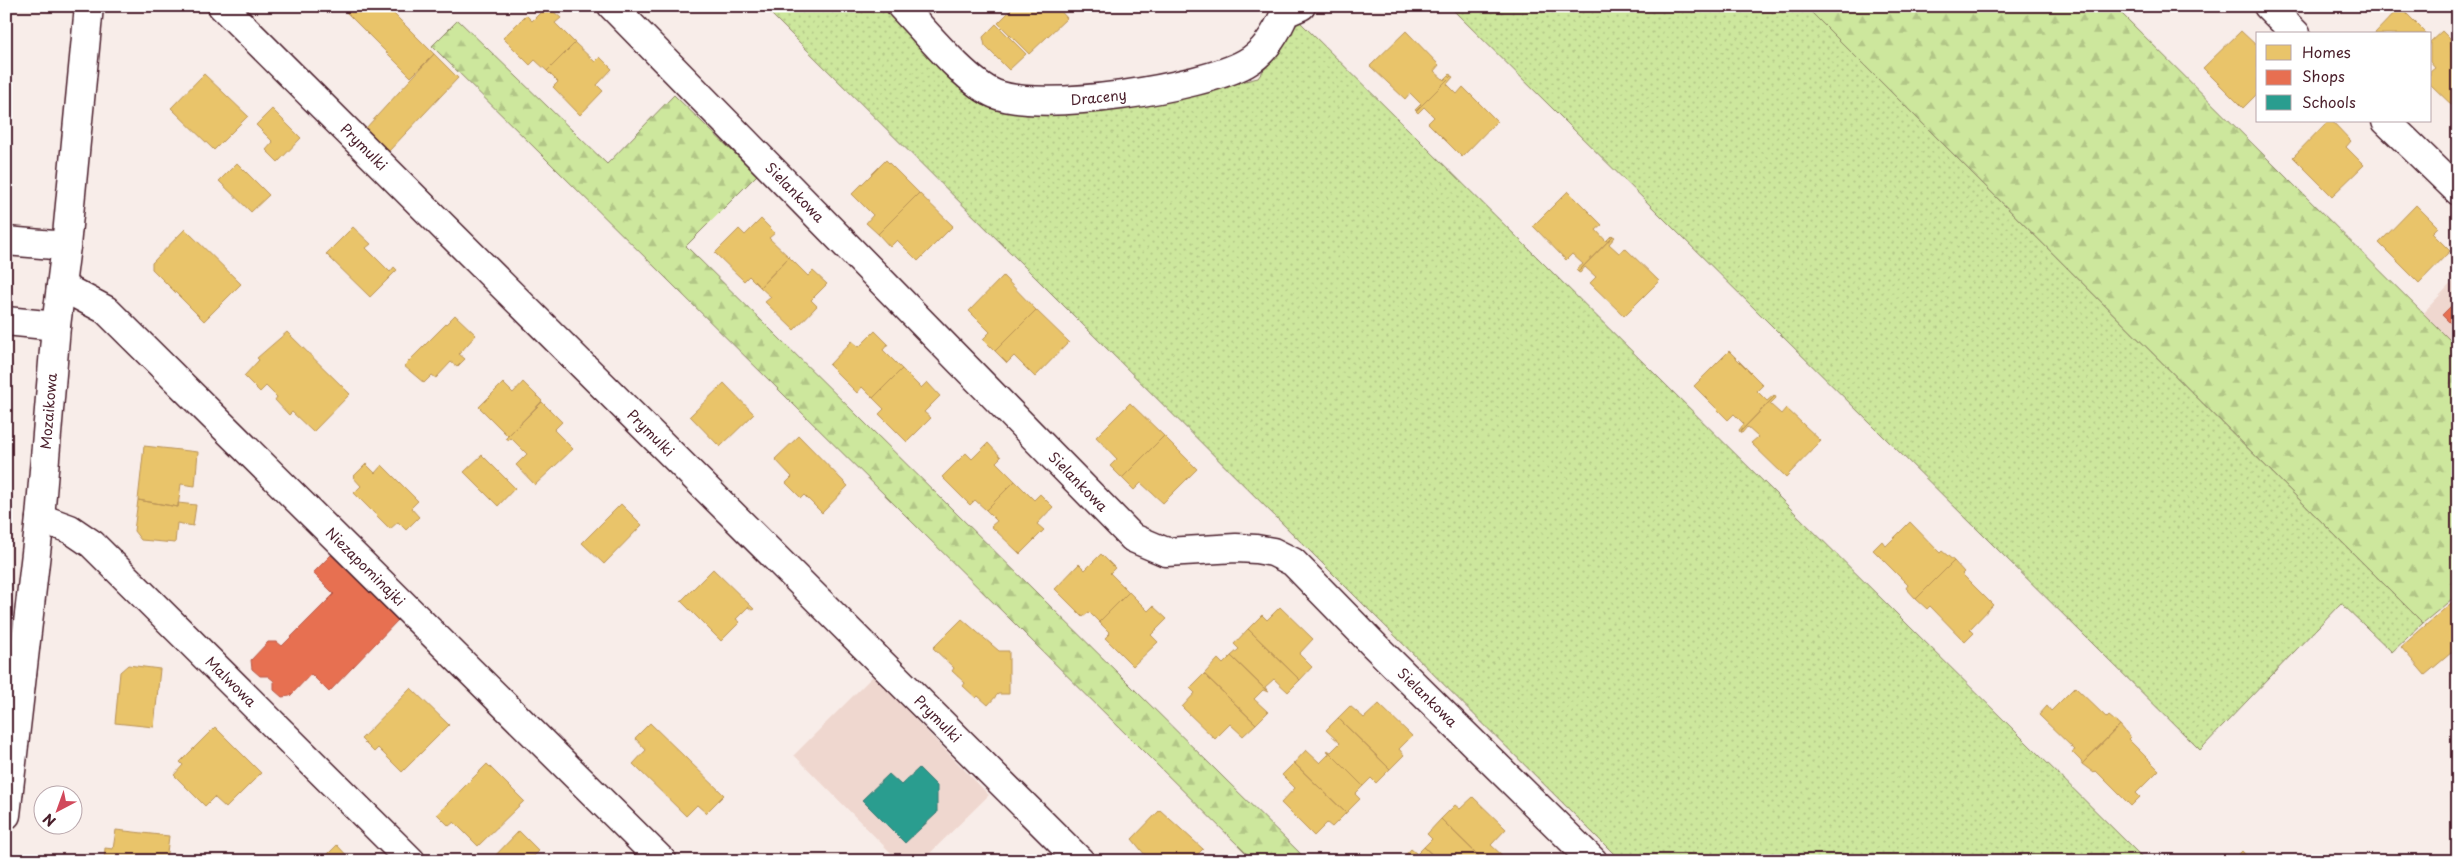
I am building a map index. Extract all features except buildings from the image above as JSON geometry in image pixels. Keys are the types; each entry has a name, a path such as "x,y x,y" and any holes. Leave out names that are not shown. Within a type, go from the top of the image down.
{"street":[{"name":"Mozaikowa","path":"6,814 14,691 40,518 56,326 66,246 89,6"},
{"name":"Prymulki","path":"222,6 1080,861"},
{"name":"Sielankowa","path":"612,6 1133,538 1166,552 1236,548 1273,552 1293,562 1374,645 1593,861"},
{"name":"Draceny","path":"901,6 972,79 994,94 1038,102 1106,96 1186,84 1224,74 1248,62 1260,52 1278,30 1288,9"},
{"path":"2268,6 2294,32"},
{"path":"2387,122 2458,191"},
{"path":"6,241 66,246"},
{"name":"Niezapominajki","path":"61,286 106,310 662,861"},
{"path":"6,321 56,326"},
{"name":"Malwowa","path":"40,518 70,529 92,544 411,861"}],"shaded area":[{"path":"2458,276 2458,348 2423,313"},
{"path":"873,676 989,795 922,861 899,861 794,755"}],"green space":[{"path":"763,6 888,6 982,105 1027,115 1187,95 1258,78 1299,21 2146,861 1621,861"},
{"path":"1449,6 1805,6 2423,623 2392,652 2341,603 2200,750"},
{"path":"1805,6 2114,6 2458,348 2458,594 2423,623"},
{"path":"458,20 607,164 674,95 757,175 686,246 1308,861 1254,861 432,46"}]}
